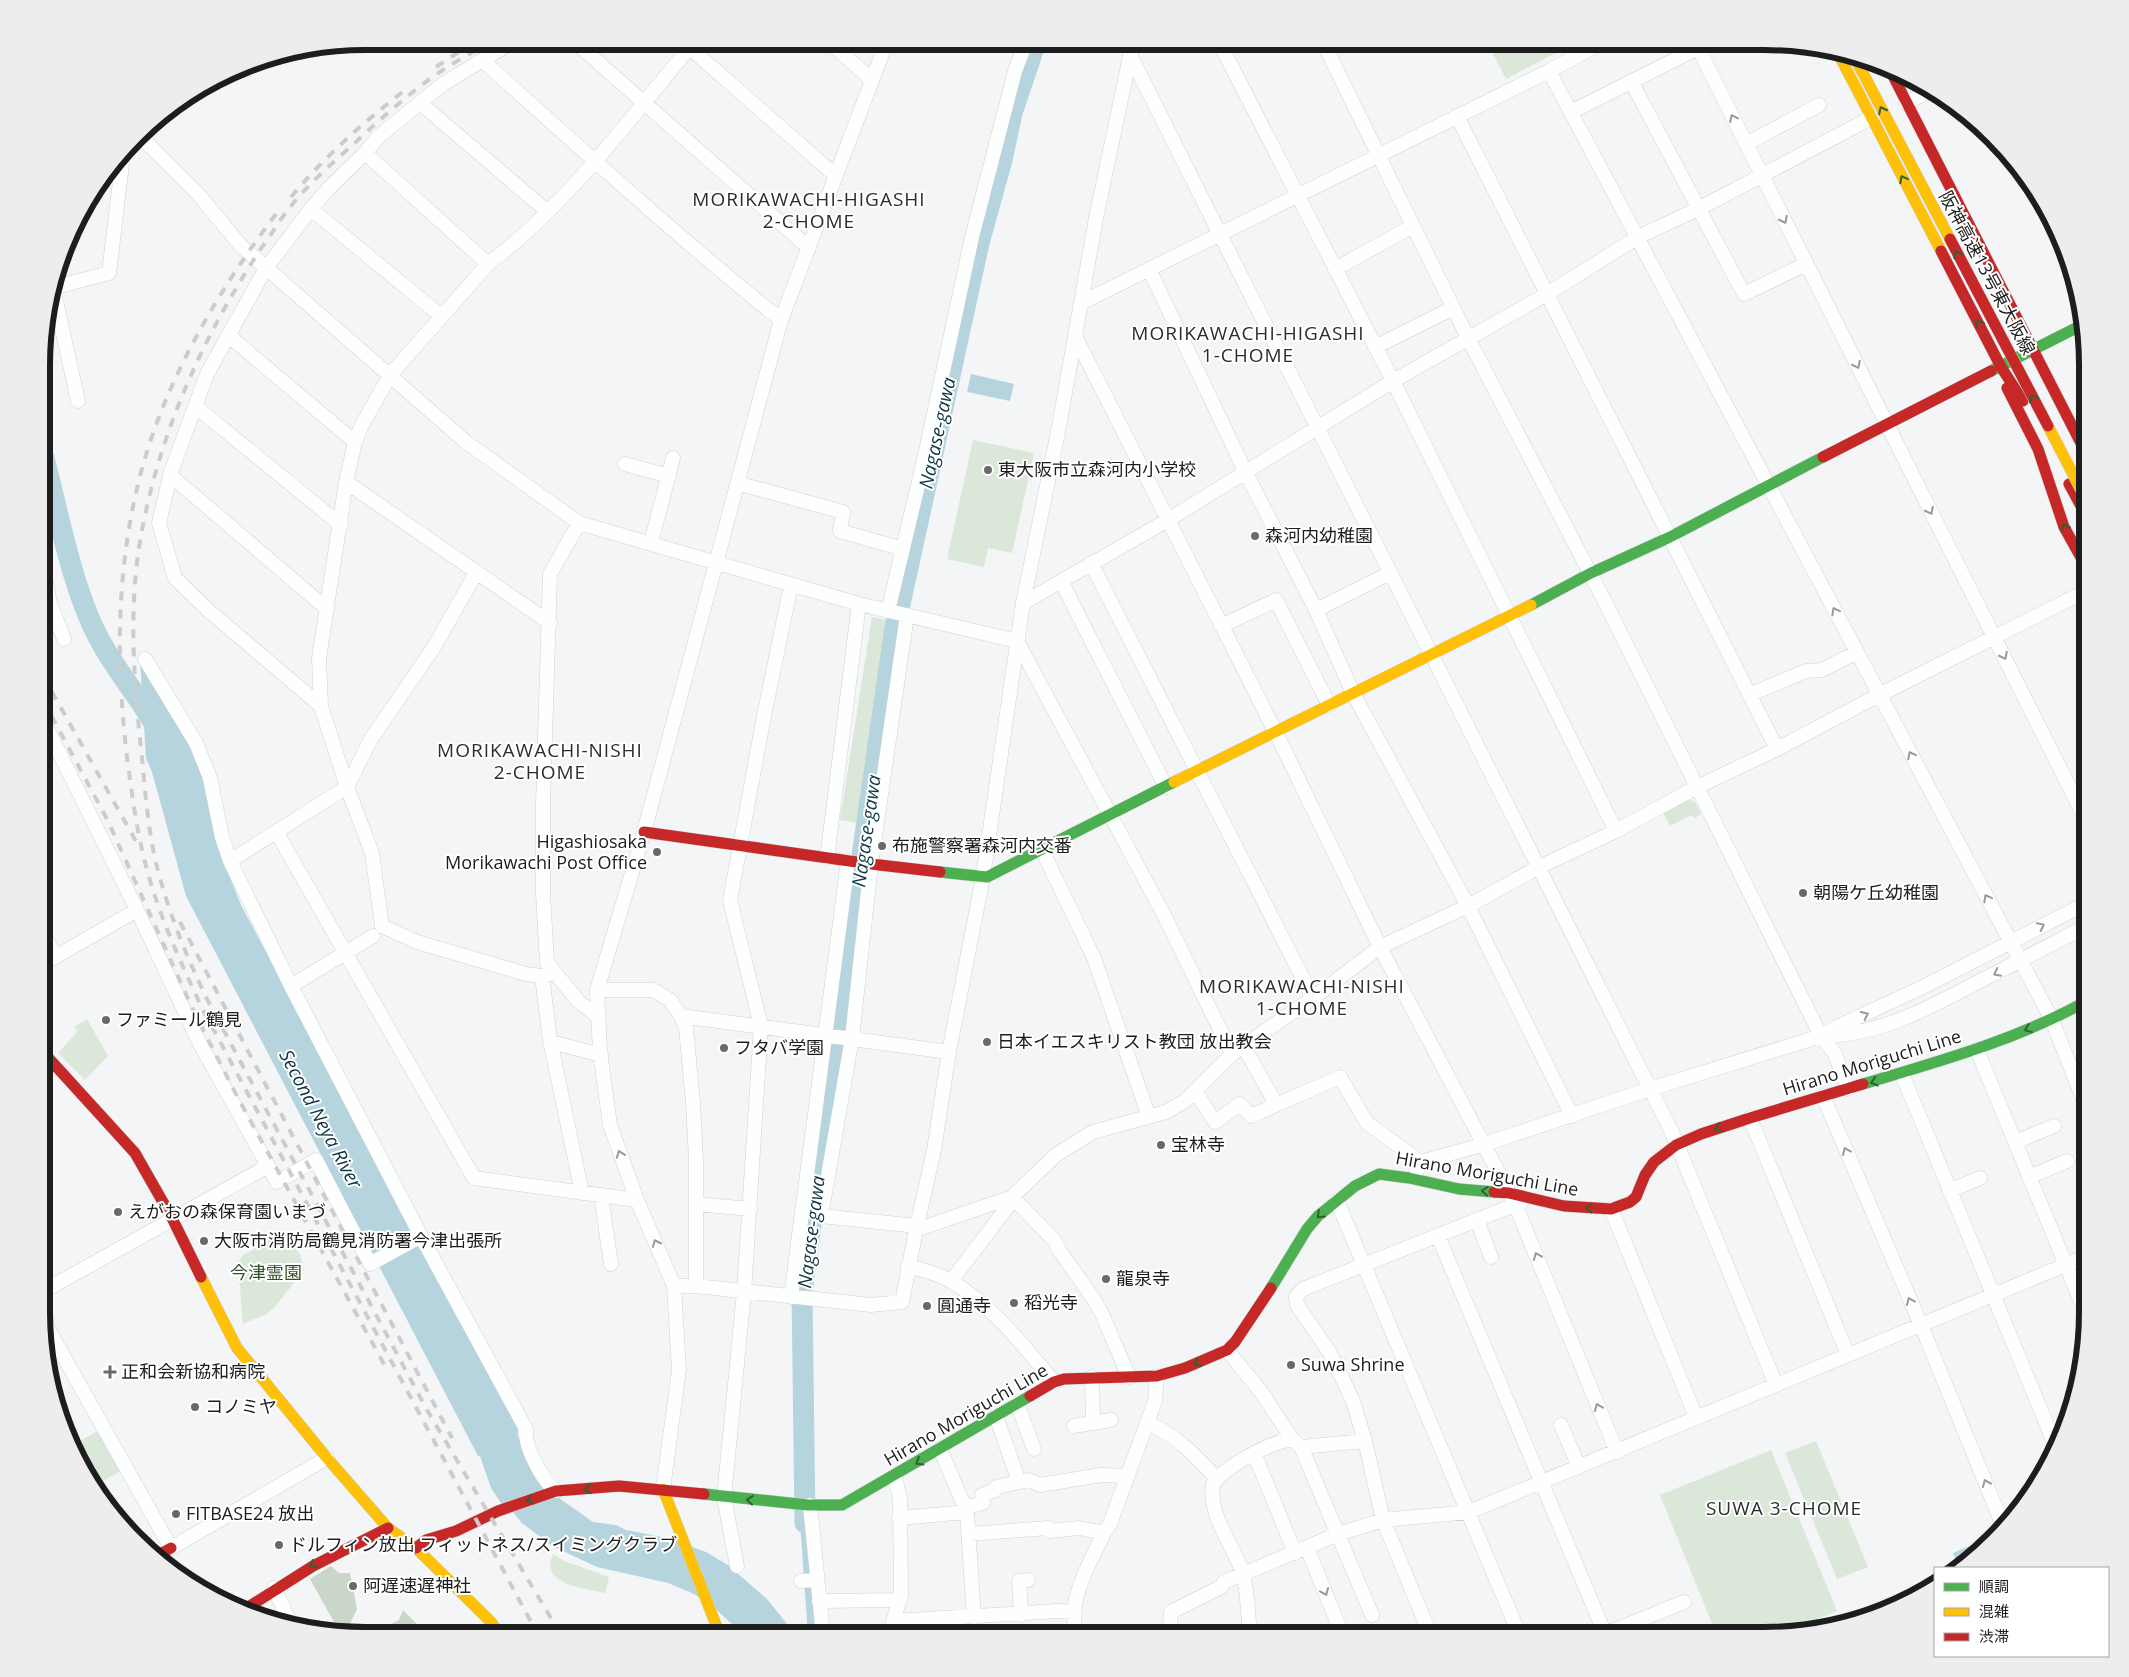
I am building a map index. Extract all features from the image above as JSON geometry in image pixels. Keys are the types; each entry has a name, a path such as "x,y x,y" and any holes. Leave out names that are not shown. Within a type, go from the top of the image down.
{"main road":[{"path":"1842,60 2001,367 2013,383 2079,503"},
{"name":"阪神高速13号東大阪線","path":"1859,65 2079,486"},
{"name":"阪神高速13号東大阪線","path":"1882,73 2079,450"},
{"path":"1894,79 2079,439"},
{"path":"644,832 871,864 987,877 1353,692 1670,537 2076,328"},
{"path":"2001,367 2006,387 2079,532"},
{"path":"2047,379 2072,402"},
{"path":"2047,379 2079,421"},
{"path":"2038,449 2064,527 2079,554"},
{"name":"Hirano Moriguchi Line","path":"1533,1199 1564,1206 1610,1209 1630,1202 1636,1197 1645,1175 1654,1162 1676,1145 1701,1134 1976,1050 2052,1020 2079,1005"},
{"path":"50,1060 107,1120 135,1153 172,1218 237,1348 327,1458 388,1528 416,1548 494,1627"},
{"name":"Hirano Moriguchi Line","path":"416,1548 426,1540 456,1531 506,1508 555,1491 619,1486 805,1505 842,1505 895,1476 1054,1382 1064,1379 1092,1377 1157,1376 1185,1368 1227,1350 1260,1307 1307,1228 1318,1216 1355,1186 1379,1174 1417,1179 1512,1199"},
{"path":"663,1489 717,1627"},
{"path":"250,1605 274,1588 329,1555 388,1528"},
{"path":"162,1553 171,1548"}],"street":[{"path":"320,706 175,578 159,523 170,475 207,374 266,268 311,209 378,137 444,84 500,50"},
{"path":"584,50 809,248"},
{"path":"375,931 372,853 347,787 320,706 319,658 341,525 346,482 355,442 362,425 390,375 488,264 505,252 548,212 644,102 684,50"},
{"path":"696,50 836,176"},
{"path":"837,50 872,80"},
{"path":"663,1489 679,1370 674,1286 637,1200 610,1125 601,1055 597,990 644,832 782,320 884,50"},
{"path":"888,611 924,460 973,234 1015,71 1023,50"},
{"path":"674,1286 696,1286 871,1305 902,1302 916,1228 934,1150 949,1052 983,878 1023,603 1058,432 1096,218 1131,50"},
{"path":"1223,50 1296,196 1393,381 1616,831"},
{"path":"1327,50 1468,338 1591,574 1821,1036 1835,1054 1848,1089"},
{"path":"1081,303 1588,50"},
{"path":"1571,112 1687,50"},
{"path":"1699,50 2079,806"},
{"path":"1131,57 1650,1089 1676,1145 1776,1386"},
{"path":"483,61 594,161 741,288 782,320"},
{"path":"1549,70 2052,1020 2079,1089"},
{"path":"1631,80 1744,294 1806,264"},
{"path":"1906,103 1925,94"},
{"path":"420,104 548,212"},
{"path":"1746,144 1799,110 1819,105"},
{"path":"1457,116 1777,750"},
{"path":"1023,603 1168,520 1393,381 1547,294 1638,237 1762,177 1871,118"},
{"path":"144,140 199,196 241,246 466,442 579,523 858,604 1017,642 1112,815 1197,979 1238,1051 1276,1104"},
{"path":"365,153 488,264"},
{"path":"61,286 109,273 122,164"},
{"path":"311,209 441,316"},
{"path":"1334,269 1413,226"},
{"path":"1149,269 1246,471 1316,610 1353,692 1468,906 1572,1116"},
{"path":"56,303 78,401"},
{"path":"1375,347 1453,308"},
{"path":"229,336 355,442"},
{"path":"1075,336 1275,731 1380,947 1485,1144 1512,1199 1617,1452"},
{"path":"195,406 341,525"},
{"path":"651,543 673,458"},
{"path":"625,464 669,476"},
{"path":"170,475 327,609"},
{"path":"346,482 550,622"},
{"path":"737,483 842,512 840,531 903,549"},
{"path":"579,523 550,574 542,894 551,1042 582,1193"},
{"path":"1091,564 1313,998"},
{"path":"1316,610 1390,572"},
{"path":"230,861 347,787 370,739 434,647 476,573"},
{"path":"1061,581 1166,787"},
{"path":"737,1566 724,1497 744,1292 761,1026 730,900 791,585"},
{"path":"951,1281 1009,1205 1012,1197 1057,1154 1093,1132 1116,1124 1166,1112 1185,1101 1238,1051 1313,998 1380,947 1468,906 1539,867 1616,831 1697,787 1777,750 1879,695 2079,594"},
{"path":"1221,626 1276,600 1329,705"},
{"path":"50,603 64,639"},
{"path":"827,858 858,604"},
{"path":"906,615 871,864 852,1038 821,1216 916,1228 1012,1197"},
{"path":"1749,695 1806,671 1822,670 1857,652"},
{"path":"145,659 196,743 210,778 222,837 230,861 291,986 421,1236 526,1429 528,1447 544,1480 555,1491"},
{"path":"50,734 137,910 199,1042 277,1182 316,1160 370,1264 421,1236"},
{"path":"277,833 474,1178 637,1200"},
{"path":"1042,850 1094,958 1149,1117"},
{"path":"798,1298 824,1034 849,861"},
{"path":"1417,1163 1485,1144 1650,1089 1821,1036 1925,986 2079,907"},
{"path":"50,960 137,910"},
{"path":"1821,1036 1847,1036 1860,1033 1919,1013 2079,930"},
{"path":"291,986 375,931 526,974 548,974 599,1017"},
{"path":"50,946 56,956"},
{"path":"597,990 653,990 670,1000 682,1016 686,1028 693,1102 696,1286"},
{"path":"682,1016 949,1052"},
{"path":"551,1042 601,1055"},
{"path":"1976,1050 2079,1297"},
{"path":"1902,1074 2052,1438"},
{"path":"1196,1091 1215,1122 1240,1104 1251,1116 1340,1077 1367,1123 1414,1157 1417,1163 1417,1179"},
{"path":"1823,1096 1921,1325 2001,1520"},
{"path":"1750,1118 1848,1355"},
{"path":"2015,1142 2054,1126"},
{"path":"2029,1177 2067,1161"},
{"path":"50,1287 268,1166"},
{"path":"1949,1191 1980,1178"},
{"path":"601,1195 611,1264"},
{"path":"1012,1197 1054,1240 1093,1298 1102,1314 1129,1377"},
{"path":"1427,1627 1383,1520 1365,1442 1353,1402 1334,1361 1297,1305 1296,1297 1303,1288 1476,1220 1512,1199 1533,1199"},
{"path":"1337,1201 1516,1627"},
{"path":"696,1204 750,1209"},
{"path":"1610,1209 1696,1417"},
{"path":"1476,1220 1491,1257"},
{"path":"1438,1236 1602,1627"},
{"path":"1170,1627 1171,1612 1220,1587 1224,1582 1338,1534 1383,1520 1469,1512 2079,1259"},
{"path":"908,1266 930,1272 951,1281 982,1303 1013,1334 1054,1382"},
{"path":"51,1334 171,1548 327,1458"},
{"path":"1227,1350 1262,1393 1297,1443 1372,1615"},
{"path":"1076,1627 1074,1620 1078,1590 1110,1524 1148,1423 1156,1401 1157,1376"},
{"path":"1092,1377 1093,1423"},
{"path":"1017,1403 1034,1449"},
{"path":"996,1416 1019,1482"},
{"path":"1074,1426 1111,1420"},
{"path":"1148,1423 1166,1431 1194,1454 1217,1478"},
{"path":"1561,1425 1579,1467"},
{"path":"1249,1627 1243,1575 1216,1515 1212,1497 1213,1484 1217,1478 1254,1454 1282,1441 1297,1443 1365,1442"},
{"path":"940,1449 966,1510 970,1534 974,1618"},
{"path":"1254,1454 1340,1627"},
{"path":"899,1518 966,1510 982,1503 982,1495 996,1490 996,1486 1029,1480 1040,1485 1101,1475 1128,1476"},
{"path":"892,1627 900,1600 900,1500 895,1476"},
{"path":"805,1505 808,1580 819,1601 822,1627"},
{"path":"970,1534 1048,1528 1049,1531 1079,1528 1104,1533"},
{"path":"1019,1580 1021,1614"},
{"path":"274,1588 288,1617"},
{"path":"819,1601 900,1600"},
{"path":"1624,1627 1684,1602"},
{"path":"894,1622 974,1618 1049,1611 1075,1612"}],"green space":[{"path":"1491,50 1561,50 1506,79"},
{"path":"973,440 1034,453 1012,553 988,548 984,567 947,559"},
{"path":"872,617 891,621 858,823 840,820"},
{"path":"1687,799 1695,802 1701,814 1694,818 1692,815 1670,826 1663,812"},
{"path":"87,1019 108,1056 85,1080 58,1053 78,1031 74,1027"},
{"name":"今津霊園","path":"282,1232 300,1254 304,1270 274,1308 266,1314 243,1324 238,1263 242,1256"},
{"path":"98,1431 121,1471 100,1482 78,1442"},
{"path":"1816,1441 1868,1567 1837,1579 1785,1453"},
{"path":"1771,1450 1837,1611 1805,1624 1764,1627 1713,1627 1660,1495"},
{"path":"553,1554 564,1561 609,1577 605,1593 576,1587 558,1579 552,1572 550,1564"},
{"path":"331,1566 339,1573 350,1573 357,1609 349,1626 336,1625 310,1579"},
{"path":"403,1610 420,1627 385,1627 399,1620"}],"water":[{"path":"971,374 1014,384 1010,401 967,392"},
{"path":"140,659 188,738 201,772 210,815 223,860 241,905 519,1428 517,1434 522,1444 559,1498 593,1522 616,1525 626,1530 668,1538 706,1552 728,1565 767,1599 790,1627 735,1627 710,1604 694,1594 668,1583 597,1567 552,1546 522,1523 512,1511 501,1503 491,1488 480,1456 478,1456 186,896 152,772 146,758"},
{"path":"807,1500 816,1627 807,1627 799,1508"},
{"path":"1980,1542 1956,1562 1953,1553"}],"waterway":[{"name":"Nagase-gawa","path":"805,1523 802,1292 839,1015 895,627 979,243 1002,160 1012,113 1033,50"},
{"name":"Second Neya River","path":"50,482 75,578 92,624 108,655 156,727"}],"railway":[{"path":"436,67 462,50"},
{"path":"476,50 441,71 414,91 385,115 306,189 287,211 262,247 221,314 186,386 159,460 149,498 141,536 134,594 135,682 152,843 167,902 193,969 208,1001 427,1410 556,1627"},
{"path":"291,197 347,139 409,87"},
{"path":"276,214 213,307 177,374 149,444 131,515 122,584 120,618 121,687 129,771 143,856 158,905 202,1008 534,1627"},
{"path":"50,688 137,843"},
{"path":"50,713 108,821 194,1012 239,1100 385,1366"},
{"path":"180,922 452,1438"}],"traffic: fast":[{"path":"1991,371 2076,328"},
{"path":"1531,605 1591,573 1670,537 1823,457"},
{"path":"940,872 987,877 1174,782"},
{"path":"1863,1084 1949,1058 2005,1038 2079,1005"},
{"path":"1271,1288 1307,1229 1318,1216 1355,1186 1379,1174 1409,1178 1459,1189 1494,1192"},
{"path":"704,1494 808,1505 842,1505 1030,1396"}],"traffic: slow":[{"path":"1842,60 1941,251"},
{"path":"1859,65 1950,239"},
{"path":"2048,426 2079,486"},
{"path":"1174,782 1531,605"},
{"path":"201,1277 237,1348 327,1458 388,1528 416,1548 494,1627"},
{"path":"663,1489 717,1627"}],"traffic: jam":[{"path":"1895,79 2079,439"},
{"path":"1950,239 2048,426"},
{"path":"1941,251 2001,367 2023,401"},
{"path":"1823,457 1991,371"},
{"path":"2007,388 2038,449 2064,527 2079,554"},
{"path":"2069,484 2079,502"},
{"path":"644,832 940,872"},
{"path":"50,1060 135,1153 172,1218 201,1277"},
{"path":"1494,1192 1509,1193 1564,1206 1611,1209 1630,1202 1636,1197 1645,1175 1654,1162 1676,1145 1701,1134 1750,1118 1863,1084"},
{"path":"1030,1396 1054,1382 1064,1379 1157,1376 1185,1368 1227,1350 1235,1342 1271,1288"},
{"path":"416,1548 426,1540 456,1531 498,1511 556,1491 619,1486 704,1494"},
{"path":"251,1605 313,1566 388,1528"},
{"path":"162,1553 171,1548"}],"place":[{"name":"東大阪市立森河内小学校","path":"988,470"},
{"name":"森河内幼稚園","path":"1255,536"},
{"name":"布施警察署森河内交番","path":"882,846"},
{"name":"Higashiosaka Morikawachi Post Office","path":"657,852"},
{"name":"朝陽ケ丘幼稚園","path":"1803,893"},
{"name":"ファミール鶴見","path":"106,1020"},
{"name":"日本イエスキリスト教団 放出教会","path":"987,1042"},
{"name":"フタバ学園","path":"724,1048"},
{"name":"宝林寺","path":"1161,1145"},
{"name":"えがおの森保育園いまづ","path":"118,1212"},
{"name":"大阪市消防局鶴見消防署今津出張所","path":"204,1241"},
{"name":"龍泉寺","path":"1106,1279"},
{"name":"稻光寺","path":"1014,1303"},
{"name":"圓通寺","path":"927,1306"},
{"name":"Suwa Shrine","path":"1291,1365"},
{"name":"正和会新協和病院","path":"110,1372"},
{"name":"コノミヤ","path":"195,1407"},
{"name":"FITBASE24 放出","path":"176,1514"},
{"name":"ドルフィン放出 フィットネス/スイミングクラブ","path":"279,1545"},
{"name":"阿遅速遅神社","path":"353,1586"}],"district":[{"name":"MORIKAWACHI-HIGASHI 2-CHOME","path":"809,210"},
{"name":"MORIKAWACHI-HIGASHI 1-CHOME","path":"1248,344"},
{"name":"MORIKAWACHI-NISHI 2-CHOME","path":"540,761"},
{"name":"MORIKAWACHI-NISHI 1-CHOME","path":"1302,997"},
{"name":"SUWA 3-CHOME","path":"1784,1508"}]}
